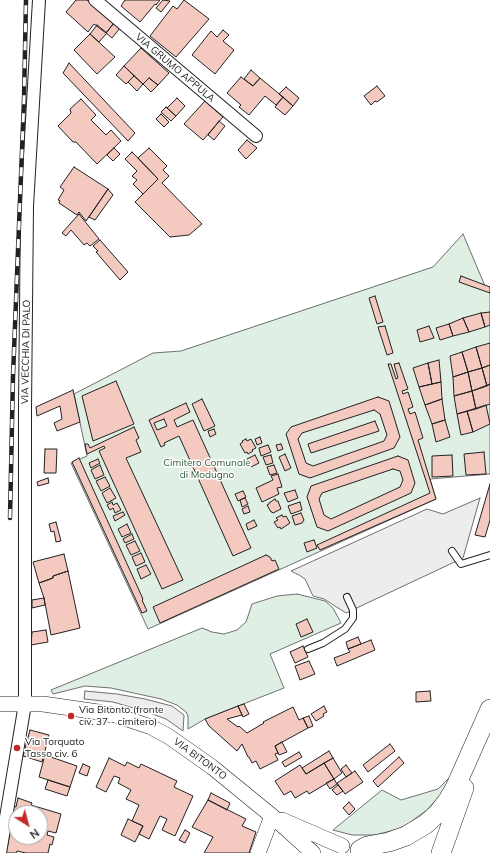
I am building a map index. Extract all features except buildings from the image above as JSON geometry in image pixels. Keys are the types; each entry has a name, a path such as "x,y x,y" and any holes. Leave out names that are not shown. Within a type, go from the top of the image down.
{"main road":[{"path":"361,852 367,846 389,842 406,836 426,824 438,813 455,788 490,709"},
{"path":"441,853 490,715"}],"street":[{"name":"VIA VECCHIA DI PALO","path":"0,853 26,704 25,424 27,206 39,0"},
{"name":"VIA GRUMO APPULA","path":"94,0 256,136"},
{"name":"VIA BITONTO","path":"0,704 42,704 98,712 121,717 151,727 168,736 207,763 272,816 313,853"},
{"name":"VIA BITONTO","path":"272,816 337,849 352,846 361,852"},
{"path":"258,853 272,816"}],"lane":[{"path":"452,551 461,564 490,554"},
{"path":"308,649 323,643 345,629 353,618 353,610 347,597"}],"green space":[{"name":"Cimitero Comunale di Modugno","path":"463,234 485,286 490,288 490,474 430,479 436,499 148,629 71,463 87,456 74,394 153,353 181,351 433,267"},
{"path":"297,594 325,601 333,608 341,623 270,654 284,688 205,719 188,729 188,716 186,712 177,705 161,699 111,688 85,686 53,694 51,690 202,628 212,632 224,634 237,630 246,622 252,604 277,596"},
{"path":"451,776 443,792 427,810 398,829 375,835 352,835 333,830 382,790 401,800 438,789"}],"shaded area":[{"path":"480,498 463,558 346,613 324,599 313,596 305,579 291,571 427,509 443,514"},
{"path":"85,691 117,694 172,706 184,715 183,731 166,719 147,712 113,702 84,699"}],"railway":[{"path":"10,518 13,376 24,100 26,0"}],"place":[{"name":"Via Bitonto (fronte civ. 37 - cimitero)","path":"71,716"},
{"name":"Via Torquato Tasso civ. 6","path":"17,748"}]}
